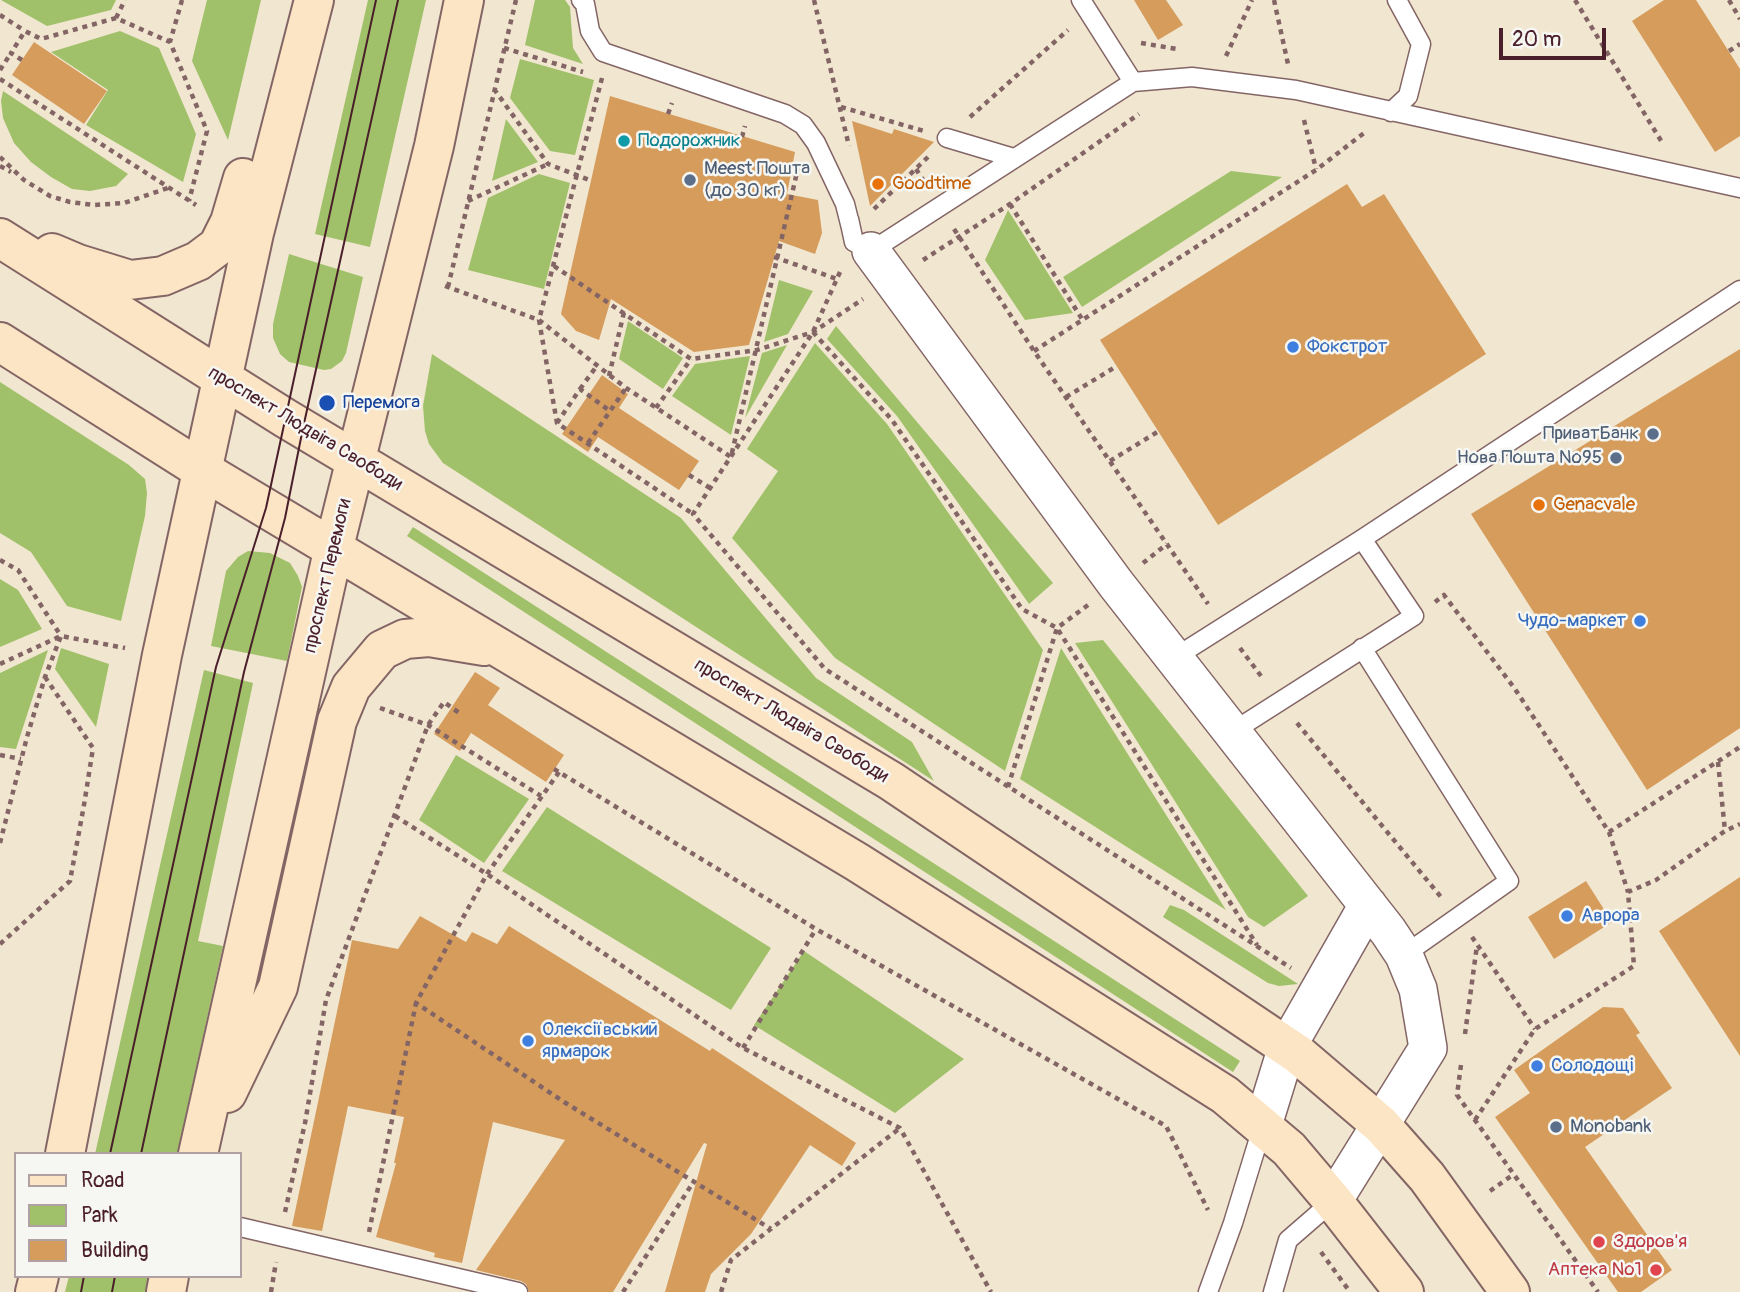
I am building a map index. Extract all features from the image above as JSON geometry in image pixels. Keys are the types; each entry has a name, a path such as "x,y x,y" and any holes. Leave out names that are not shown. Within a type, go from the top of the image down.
{"main road":[{"path":"0,231 78,264 130,280 163,276 198,261 218,246 239,197 290,0"},
{"path":"65,1152 162,655 254,233 314,0"},
{"name":"проспект Перемоги","path":"198,1152 334,547 434,146 464,0"},
{"name":"проспект Людвіга Свободи","path":"0,238 223,380 891,781 1287,1048 1381,1125 1427,1177 1510,1292"},
{"path":"0,342 202,470 857,862 1225,1095 1289,1149 1334,1201 1404,1292"},
{"path":"198,1152 278,987 337,721 351,687 382,650 405,639 429,637 504,650"}],"street":[{"path":"862,246 1115,584 1368,905 1404,955 1418,989 1427,1048 1334,1201"},
{"path":"1263,1125 1287,1048 1368,905"}],"lane":[{"path":"581,0 590,31 603,52 785,114 803,125 816,143 862,246 1014,158 1133,82 1192,77 1296,90 1740,188"},
{"path":"1391,112 1408,96 1421,44 1398,0"},
{"path":"1085,6 1133,82"},
{"path":"947,138 1014,158"},
{"path":"1174,658 1362,539 1740,290"},
{"path":"1232,732 1414,616 1362,539"},
{"path":"1362,648 1509,881 1404,955"},
{"path":"1208,1292 1233,1223 1263,1125"},
{"path":"1273,1292 1288,1240 1334,1201"},
{"path":"242,1228 518,1292"}],"path":[{"path":"116,18 125,0"},
{"path":"0,79 189,202 207,131 170,42 183,0"},
{"path":"516,0 446,286 540,320 596,367 731,457"},
{"path":"814,0 852,157"},
{"path":"1219,79 1225,58 1252,0"},
{"path":"1575,0 1664,145"},
{"path":"1728,0 1740,19"},
{"path":"693,514 813,332 837,279 862,246 864,219 1085,6"},
{"path":"0,16 41,39 116,18 170,42"},
{"path":"0,70 25,31"},
{"path":"1729,51 1740,44"},
{"path":"504,48 614,81"},
{"path":"11,53 22,60"},
{"path":"609,54 540,320 557,423 693,514 825,669 1297,972"},
{"path":"494,89 548,164 592,181"},
{"path":"841,107 947,138"},
{"path":"959,236 1010,204 1146,109"},
{"path":"1034,351 1316,170 1391,112"},
{"path":"746,122 757,125"},
{"path":"0,157 24,180"},
{"path":"468,201 548,164"},
{"path":"0,166 50,196 81,204 124,203 169,188"},
{"path":"731,457 798,166"},
{"path":"1010,204 1082,319"},
{"path":"776,258 837,279"},
{"path":"554,266 624,310 691,359 757,350 813,332"},
{"path":"609,376 624,310"},
{"path":"813,332 892,420 1022,608 1057,628 1258,946"},
{"path":"656,408 691,359"},
{"path":"1066,397 1117,366"},
{"path":"557,423 596,367"},
{"path":"580,388 610,411"},
{"path":"588,443 626,388"},
{"path":"1110,461 1159,432"},
{"path":"689,475 710,488"},
{"path":"0,560 18,570 61,636"},
{"path":"1414,616 1444,595 1514,689 1609,832 1628,892 1634,966 1535,1029 1475,1120"},
{"path":"1008,788 1057,628"},
{"path":"0,844 45,677 61,636"},
{"path":"0,664 61,636 134,650"},
{"path":"0,944 71,881 82,818 93,748 45,677"},
{"path":"271,1292 279,1237 306,1123 326,1000 428,725 444,702 462,715"},
{"path":"375,707 428,725 541,796"},
{"path":"1609,832 1740,747"},
{"path":"0,755 21,759"},
{"path":"1718,761 1726,831"},
{"path":"365,1256 416,1003 486,874 556,770 816,929 1166,1126 1211,1215"},
{"path":"395,816 486,874 743,1048 900,1128 991,1292"},
{"path":"1628,892 1656,880 1740,824"},
{"path":"743,1048 816,929"},
{"path":"1477,944 1457,1095 1598,1292"},
{"path":"416,1003 564,1102 771,1229"},
{"path":"1427,1048 1462,1058"},
{"path":"721,1292 731,1260 900,1128"},
{"path":"1490,1191 1514,1174"},
{"path":"623,1292 694,1181"},
{"path":"1321,1252 1349,1292"}],"green space":[{"path":"1,0 116,0 111,10 47,26"},
{"path":"207,0 261,0 228,140 192,61"},
{"path":"368,0 426,0 370,247 315,234"},
{"path":"535,0 565,0 570,7 573,48 583,64 525,45"},
{"path":"120,31 159,48 196,134 183,182 86,125 108,90 51,52"},
{"path":"520,59 594,80 575,155 550,151 510,98"},
{"path":"3,91 128,174 116,186 90,191 72,189 51,177 31,162 14,143 3,118"},
{"path":"506,119 538,162 492,181"},
{"path":"1231,171 1282,177 1082,307 1063,277"},
{"path":"539,174 570,183 544,289 468,270 488,198"},
{"path":"1008,210 1073,313 1025,320 985,260"},
{"path":"289,254 363,277 346,353 342,361 331,369 324,370 289,362 280,354 273,338 273,324"},
{"path":"779,280 813,291 788,334 764,342"},
{"path":"628,321 683,358 663,389 619,359"},
{"path":"836,326 1053,583 1029,604 897,416 827,339"},
{"path":"815,343 887,424 1043,650 1005,771 835,658 732,538 778,471 747,449"},
{"path":"787,345 745,418 762,353"},
{"path":"432,354 681,518 816,678 912,742 934,781 443,463 429,444 425,431 423,406"},
{"path":"750,356 731,435 672,396 695,364"},
{"path":"0,382 129,465 145,479 145,516 121,621 67,606 31,552 0,533"},
{"path":"413,527 1240,1061 1233,1072 407,536"},
{"path":"248,551 270,553 290,563 302,587 287,661 211,646 226,571 238,557"},
{"path":"0,579 18,590 42,629 0,647"},
{"path":"1103,640 1308,896 1264,927 1248,917 1075,643"},
{"path":"61,648 109,664 96,727 55,669"},
{"path":"1061,648 1226,910 1020,779"},
{"path":"48,650 16,749 0,747 0,673"},
{"path":"204,670 253,683 198,941 223,946 177,1152 95,1152"},
{"path":"456,755 529,799 484,863 419,820"},
{"path":"547,807 771,948 731,1010 502,871"},
{"path":"1170,905 1184,910 1298,984 1279,986 1268,983 1163,917"},
{"path":"804,951 964,1059 895,1113 754,1025"},
{"path":"68,1278 151,1278 148,1292 65,1292"}],"building":[{"path":"1134,0 1166,0 1183,25 1158,40"},
{"path":"1664,0 1696,0 1740,69 1740,136 1715,152 1632,21"},
{"path":"34,42 107,91 84,124 12,75"},
{"path":"610,96 795,152 787,194 818,200 822,233 815,254 779,241 749,345 694,352 611,299 599,340 576,331 561,314"},
{"name":"Goodtime","path":"852,121 892,134 894,129 934,142 870,206"},
{"name":"Фокстрот","path":"1347,184 1362,207 1384,194 1486,354 1218,525 1100,340"},
{"name":"Чудо-маркет","path":"1740,349 1740,728 1647,790 1471,514"},
{"path":"602,375 628,394 619,408 699,461 679,490 598,437 588,452 562,434"},
{"path":"475,672 500,688 488,705 564,755 546,782 471,733 460,751 434,734"},
{"path":"1740,877 1740,1056 1659,931"},
{"path":"1586,881 1612,922 1554,959 1528,917"},
{"name":"Олексіївський ярмарок","path":"420,916 466,942 472,932 497,944 509,926 710,1051 712,1048 856,1143 842,1166 810,1145 751,1234 711,1274 705,1292 665,1292 707,1144 704,1143 613,1292 529,1292 526,1284 521,1281 476,1270 565,1140 493,1122 462,1263 434,1257 435,1253 376,1237 396,1163 404,1117 348,1106 322,1231 292,1226 352,940 398,949"},
{"path":"1603,1007 1623,1008 1640,1033 1636,1035 1672,1088 1585,1147 1672,1270 1641,1292 1618,1292 1495,1117 1530,1093 1514,1070"}],"tram line":[{"path":"110,1152 216,667 266,508 376,0"},
{"path":"141,1152 244,672 285,518 398,0"},
{"path":"81,1292 84,1278"},
{"path":"112,1292 115,1278"}],"place":[{"name":"Подорожник","path":"624,141"},
{"name":"Meest Пошта (до 30 кг)","path":"690,180"},
{"name":"Goodtime","path":"878,184"},
{"name":"Фокстрот","path":"1293,347"},
{"name":"Перемога","path":"327,403"},
{"name":"ПриватБанк","path":"1653,434"},
{"name":"Нова Пошта №95","path":"1616,458"},
{"name":"Genacvale","path":"1539,505"},
{"name":"Чудо-маркет","path":"1640,621"},
{"name":"Аврора","path":"1567,916"},
{"name":"Олексіївський ярмарок","path":"528,1041"},
{"name":"Солодощі","path":"1537,1066"},
{"name":"Monobank","path":"1556,1127"},
{"name":"Здоров'я","path":"1599,1242"},
{"name":"Аптека №1","path":"1656,1270"}]}
